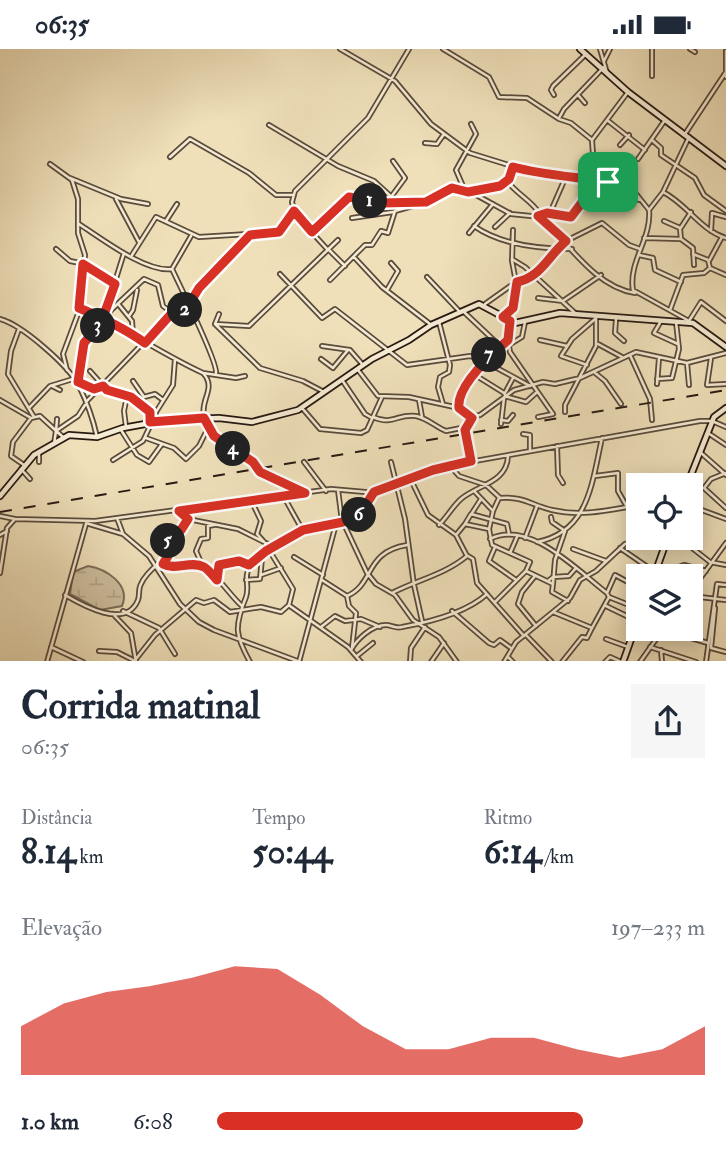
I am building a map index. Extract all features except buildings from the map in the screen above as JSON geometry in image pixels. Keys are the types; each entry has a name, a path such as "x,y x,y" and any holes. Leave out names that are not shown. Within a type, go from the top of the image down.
{"street":[{"path":"340,49 391,79 444,135 468,152 513,167 608,182"},
{"path":"132,255 155,217 191,235 279,232 294,211 296,190 368,118 409,49"},
{"path":"443,49 489,77 499,97 527,98 559,119 571,123 592,140 597,174 571,217 550,213 540,216 510,213 467,191 456,170 476,134 471,124"},
{"path":"580,49 603,65"},
{"path":"600,49 607,74 726,166"},
{"path":"559,119 564,109 603,65 610,49"},
{"path":"652,49 652,76"},
{"path":"690,49 695,52"},
{"path":"635,293 632,278 649,210 663,192 701,105 724,78 726,51"},
{"path":"554,95 551,90 554,86 585,55"},
{"path":"724,78 726,83"},
{"path":"592,140 628,92"},
{"path":"579,95 585,103"},
{"path":"607,120 645,150"},
{"path":"638,159 665,120"},
{"path":"268,125 326,160 374,181 397,202"},
{"path":"425,143 435,145 444,135"},
{"path":"620,145 629,135"},
{"path":"170,157 190,139 249,173 276,195 294,195"},
{"path":"652,141 661,148 661,156 695,178 704,195 726,211"},
{"path":"391,197 405,178 393,161"},
{"path":"50,164 70,178 115,197 148,204"},
{"path":"352,218 394,212 426,202 449,189 467,191 495,188 507,181 513,167"},
{"path":"550,213 567,174"},
{"path":"597,174 640,199 649,210"},
{"path":"67,370 64,352 79,308 83,264 78,198 70,178"},
{"path":"507,181 519,195 531,200 540,216 583,262 617,289 635,293 670,310 726,347"},
{"path":"663,192 678,199 711,232 724,238 709,261 710,268"},
{"path":"115,197 139,242"},
{"path":"312,232 349,197 426,202"},
{"path":"613,204 640,199"},
{"path":"166,221 177,204"},
{"path":"469,233 493,204"},
{"path":"294,211 345,266"},
{"path":"330,280 365,245 372,245 381,231 388,233 394,212"},
{"path":"681,239 680,228 691,212"},
{"path":"495,227 510,213"},
{"path":"711,232 712,213 726,217"},
{"path":"664,221 680,228"},
{"path":"1,493 39,451 72,435 97,437 153,420 204,418 248,423 302,408 363,365 431,325 461,311 485,304 517,282 534,276 566,241 602,223 629,245 639,249"},
{"path":"79,224 124,253 152,267 172,269"},
{"path":"474,226 488,236 513,243 572,249"},
{"path":"503,317 513,308 517,282 512,259 513,230"},
{"path":"172,269 191,235"},
{"path":"56,432 78,416 86,403 172,313 188,306 199,288 250,235"},
{"path":"644,238 681,239 693,248 694,265"},
{"path":"215,324 249,326 338,240"},
{"path":"56,249 71,262 83,264 115,284"},
{"path":"104,317 124,253"},
{"path":"638,254 653,258 655,270 681,282"},
{"path":"693,254 709,261"},
{"path":"354,257 387,290 431,325"},
{"path":"512,259 575,313"},
{"path":"387,290 398,271 390,263"},
{"path":"670,310 683,275 704,273 710,268"},
{"path":"710,268 726,275"},
{"path":"172,269 188,306 204,332 207,349 216,359 216,373"},
{"path":"280,274 322,318 335,309 410,366 467,356 484,361 531,386"},
{"path":"538,298 563,301 600,275"},
{"path":"427,277 501,345"},
{"path":"78,384 84,343 104,317 144,279 156,284 163,306 172,313"},
{"path":"129,316 134,310 137,288"},
{"path":"691,322 702,302 726,321"},
{"path":"118,304 134,325 133,335"},
{"path":"485,304 510,321 525,322 557,313 575,313 691,322"},
{"path":"79,308 104,317 145,343 203,373 236,378 245,376"},
{"path":"215,324 219,314"},
{"path":"565,412 565,405 596,343 598,316"},
{"path":"587,365 561,357 567,346 598,316"},
{"path":"617,316 615,333 624,341"},
{"path":"0,319 19,329 67,370 78,384 97,437"},
{"path":"439,321 450,360 449,372 440,377 438,383 443,404"},
{"path":"510,321 509,343 531,386 553,414 538,417"},
{"path":"661,321 654,333 678,344"},
{"path":"459,408 459,398 484,361 501,345 522,337 525,322"},
{"path":"657,379 671,378 678,344 676,322"},
{"path":"215,324 242,346 260,368 303,381 324,392"},
{"path":"19,329 11,351 8,374 32,417"},
{"path":"540,340 567,346"},
{"path":"596,343 622,358"},
{"path":"322,346 348,350 363,365"},
{"path":"321,359 333,368 348,350"},
{"path":"471,461 466,427 472,418 514,390 580,378 641,351 659,359 687,363 726,353"},
{"path":"630,355 650,399 652,420"},
{"path":"710,358 707,385 726,384"},
{"path":"113,460 146,438 163,400 173,386 175,359"},
{"path":"657,384 659,359"},
{"path":"687,363 689,385"},
{"path":"358,369 376,395 443,404 459,408 472,418"},
{"path":"90,371 101,388"},
{"path":"594,372 603,378 621,404"},
{"path":"203,373 209,387 204,418 208,428 225,445 253,462 260,472 305,493"},
{"path":"475,375 506,396 526,402 537,392"},
{"path":"513,378 501,422 507,421 513,415"},
{"path":"29,408 52,386 74,379"},
{"path":"342,380 365,414 372,418 387,422 409,415 422,417 443,431 466,427"},
{"path":"133,381 144,397 155,394 163,400"},
{"path":"78,384 127,395 150,412 153,420"},
{"path":"52,386 60,390"},
{"path":"127,395 123,428 136,455 150,462 162,444"},
{"path":"302,408 320,429 351,435 365,432 382,397"},
{"path":"0,400 32,417 41,417 64,438"},
{"path":"419,400 422,417"},
{"path":"692,473 712,421 716,414 726,408"},
{"path":"30,479 23,467 11,456 13,442 32,417"},
{"path":"54,444 57,419"},
{"path":"0,516 87,522 305,493 374,492 417,475 508,454 712,421 726,426"},
{"path":"146,438 174,448 187,459 199,446 208,428"},
{"path":"707,432 726,445"},
{"path":"523,434 530,435 530,451"},
{"path":"537,542 565,531 582,514 602,439"},
{"path":"557,446 558,475 563,483"},
{"path":"39,451 39,462"},
{"path":"700,452 726,474"},
{"path":"439,525 461,498 488,486 506,465 508,454"},
{"path":"304,462 326,491"},
{"path":"391,462 422,621"},
{"path":"451,466 459,475 488,486 500,498 519,497 538,505 582,514 626,507"},
{"path":"594,476 618,473 618,491 626,501"},
{"path":"726,474 712,479 704,488 726,508"},
{"path":"415,482 417,475"},
{"path":"410,478 415,482 428,515 456,535 472,559 475,580 551,661"},
{"path":"336,491 342,522 367,573 376,584 392,593 417,622 444,643 457,661"},
{"path":"250,661 236,635 241,608 247,594 246,580 251,564 268,550 303,530 336,524 361,513 374,492"},
{"path":"475,492 493,511"},
{"path":"283,496 303,530"},
{"path":"495,602 526,571 529,561 495,547 490,539 493,511 500,498"},
{"path":"256,510 259,499"},
{"path":"456,535 481,499"},
{"path":"136,661 160,629 196,600 204,603 214,600 230,612 241,608 261,607 281,613 289,605 293,589 257,534 261,524 251,500"},
{"path":"524,538 538,505"},
{"path":"703,510 726,519"},
{"path":"179,511 188,519 214,526"},
{"path":"471,514 507,524 509,534"},
{"path":"117,517 123,534"},
{"path":"551,517 552,522 565,531"},
{"path":"0,573 7,531 15,519"},
{"path":"163,564 168,556 169,539 181,530 188,519"},
{"path":"87,522 123,534 149,556 186,609 211,629 236,635 299,661 336,524"},
{"path":"47,661 87,522"},
{"path":"465,524 489,529"},
{"path":"241,608 203,567 196,555 201,539 208,538 208,526 238,529 274,547"},
{"path":"0,535 7,531"},
{"path":"565,531 553,571 552,592 568,601"},
{"path":"490,539 509,534 537,542 560,553 608,595 626,603"},
{"path":"510,553 517,537"},
{"path":"703,576 710,562 726,543"},
{"path":"347,596 359,590 367,573 388,549 408,545"},
{"path":"505,661 511,648 568,601 579,582 626,546"},
{"path":"495,547 489,561 516,580"},
{"path":"621,548 641,564"},
{"path":"573,549 606,561"},
{"path":"695,550 710,562 726,565"},
{"path":"392,593 403,586 414,585 442,573 467,555"},
{"path":"246,580 258,580 262,557"},
{"path":"294,557 323,575"},
{"path":"217,580 219,565 239,561 251,564"},
{"path":"65,595 88,609 113,614 129,610 138,600 141,583 155,566 163,564 170,568 191,565 203,567"},
{"path":"261,575 281,568"},
{"path":"553,571 569,576 576,568"},
{"path":"526,571 553,584"},
{"path":"548,582 553,577 562,575"},
{"path":"562,661 583,636 587,638 604,605 615,575 626,581"},
{"path":"535,576 522,592 518,604 536,626"},
{"path":"322,580 347,596 356,618 351,649"},
{"path":"706,661 713,599 717,584 726,585"},
{"path":"321,627 334,617 345,621 356,618 380,627 399,628 475,605 487,594"},
{"path":"703,597 726,600"},
{"path":"289,605 351,649 361,661"},
{"path":"604,605 626,614"},
{"path":"715,608 711,648 726,652"},
{"path":"458,614 462,610"},
{"path":"123,611 160,629 175,654"},
{"path":"452,611 489,643 494,645 500,640 511,648"},
{"path":"553,612 592,628"},
{"path":"113,614 131,633 136,661"},
{"path":"351,649 362,636 380,627"},
{"path":"410,661 411,648 425,627"},
{"path":"606,639 628,647"},
{"path":"605,661 610,657 622,661 630,641"},
{"path":"640,661 654,641"},
{"path":"701,641 708,643"},
{"path":"357,656 373,643"},
{"path":"430,661 444,643"},
{"path":"51,647 83,661"},
{"path":"650,647 696,661"},
{"path":"661,650 662,661"},
{"path":"99,651 117,652 136,661"},
{"path":"108,661 109,653"},
{"path":"508,657 513,661"}],"green space":[{"path":"88,566 102,570 120,584 124,598 122,606 100,610 70,594 73,572"}],"railway":[{"path":"0,512 726,390"}],"route":[{"path":"608,182 595,179 567,174 513,167 509,179 500,186 468,192 452,188 426,202 382,203 349,197 312,232 294,211 279,232 248,236 199,288 188,306 180,312 172,313 145,343 117,324 108,321 103,318 79,308 83,264 115,284 107,307 103,318 101,323 84,343 78,382 94,389 103,386 107,390 131,397 141,408 150,412 150,422 204,418 214,436 253,462 260,472 305,493 179,511 188,519 181,530 169,539 168,556 163,564 170,568 191,565 203,567 217,580 219,565 230,565 239,561 249,565 266,551 303,530 343,522 360,514 374,492 433,470 471,461 465,430 472,418 459,408 459,398 490,353 508,340 510,321 503,317 513,308 517,282 531,278 542,269 566,241 538,216 547,213 571,217 589,193 591,189 595,179 597,174 608,182"}]}
